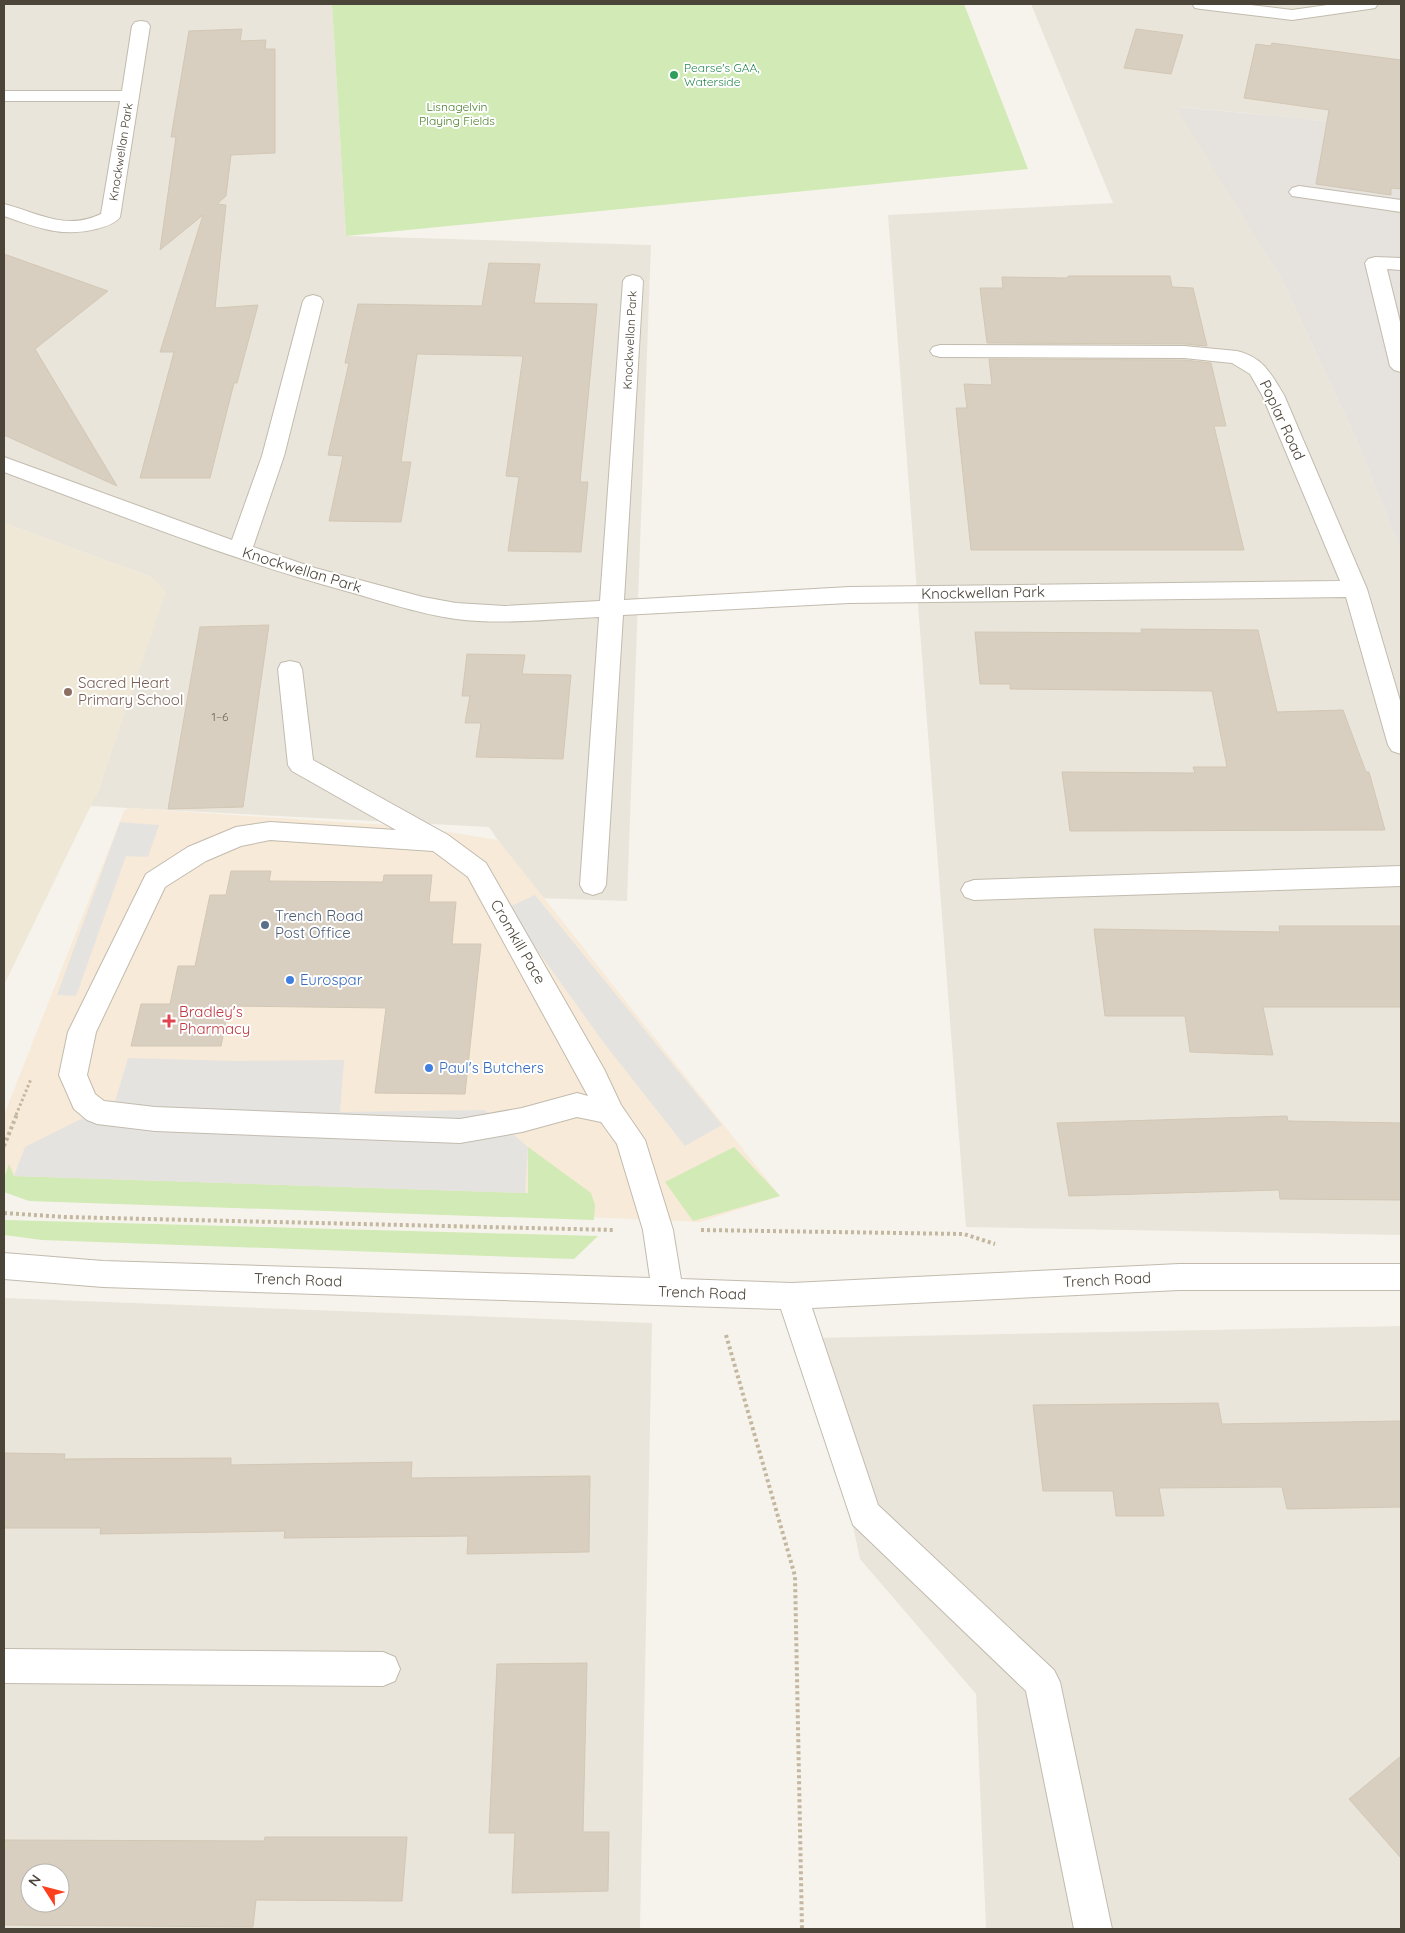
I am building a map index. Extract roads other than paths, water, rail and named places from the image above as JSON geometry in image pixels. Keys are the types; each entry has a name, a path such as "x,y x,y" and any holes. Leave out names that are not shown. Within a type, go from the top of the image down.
{"street":[{"path":"1201,4 1292,14 1369,4"},
{"name":"Knockwellan Park","path":"4,210 67,228 84,228 110,217 141,26"},
{"name":"Knockwellan Park","path":"4,96 130,96"},
{"path":"1299,192 1401,206"},
{"path":"1401,264 1374,263 1401,366"},
{"name":"Knockwellan Park","path":"593,885 633,281"},
{"path":"240,551 273,456 313,301"},
{"name":"Poplar Road","path":"940,352 1184,352 1237,357 1258,370 1273,395 1355,589 1401,745"},
{"name":"Knockwellan Park","path":"4,464 240,551 307,573 423,605 456,611 504,614 858,595 1355,589"},
{"name":"Cromkill Pace","path":"290,669 301,766 439,842 477,870 594,1077 610,1112 630,1140 658,1230 667,1292"},
{"path":"439,842 270,831 236,837 197,854 155,881 82,1032 73,1075 84,1101 97,1112 155,1119 460,1131 522,1120 578,1105 610,1112"},
{"path":"974,890 1401,876"},
{"name":"Trench Road","path":"4,1266 103,1274 792,1296 1179,1277 1401,1276"},
{"path":"792,1296 865,1514 1042,1682 1093,1929"},
{"path":"4,1666 383,1668"}],"place":[{"name":"Pearse's GAA, Waterside","path":"674,75"},
{"name":"Sacred Heart Primary School","path":"68,692"},
{"name":"Trench Road Post Office","path":"265,925"},
{"name":"Eurospar","path":"290,980"},
{"name":"Bradley's Pharmacy","path":"169,1021"},
{"name":"Paul's Butchers","path":"429,1068"}],"park label":[{"name":"Lisnagelvin Playing Fields","path":"457,114"}]}
